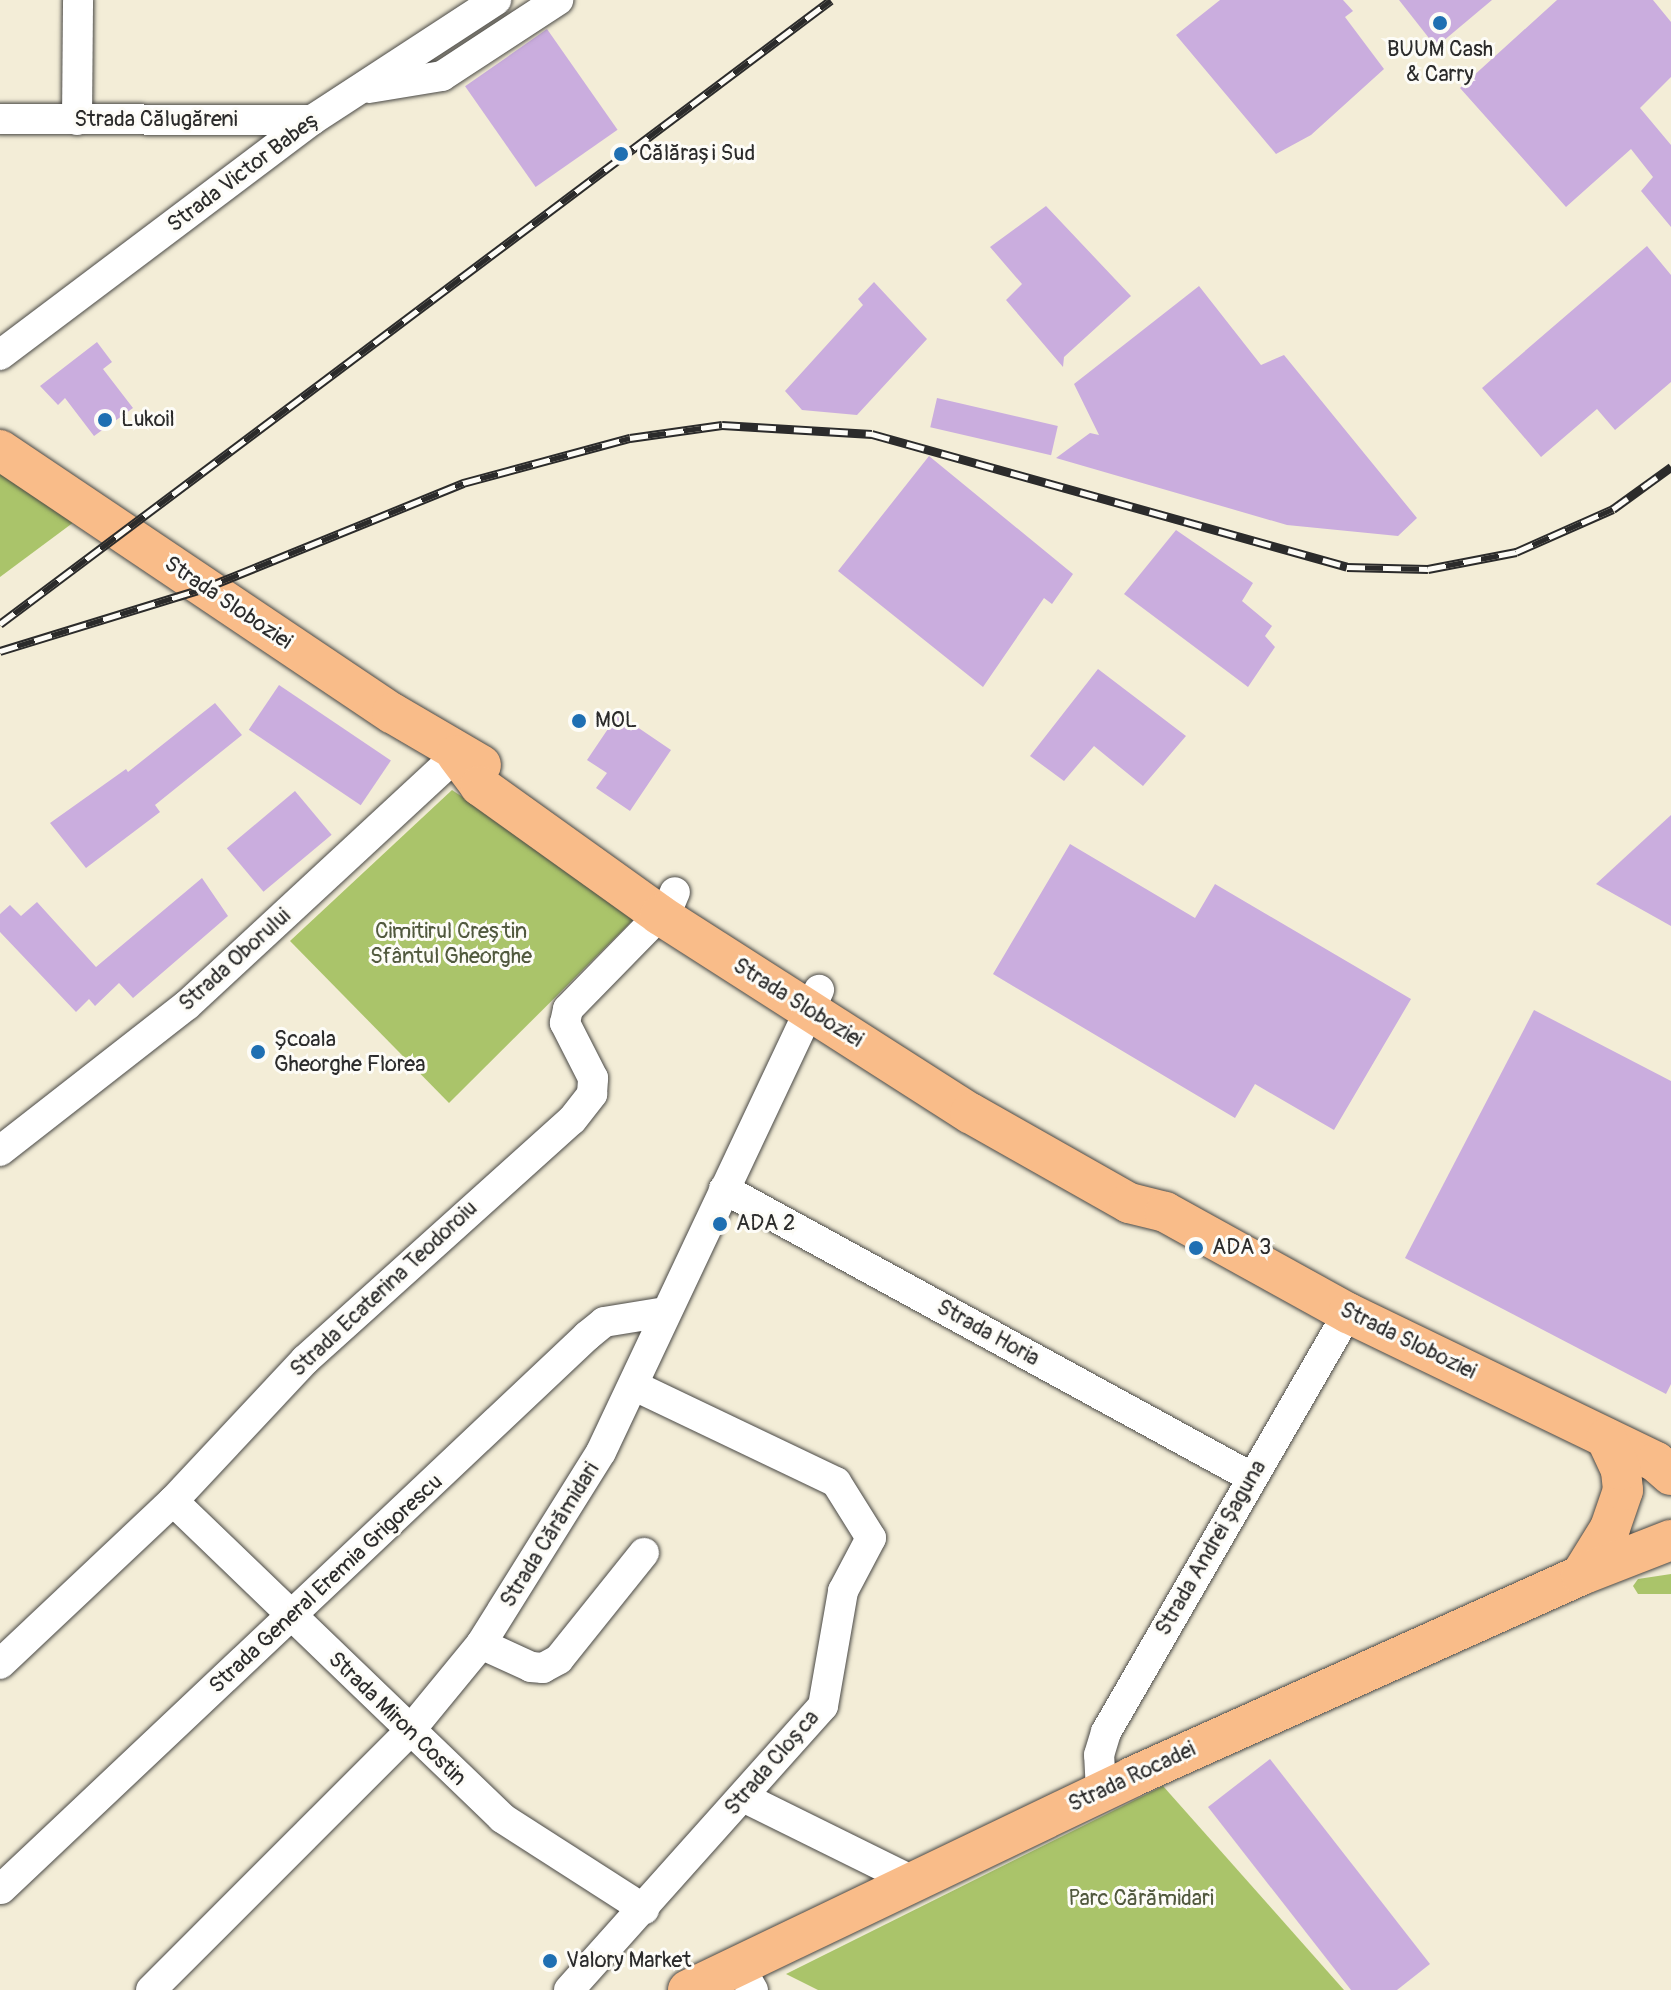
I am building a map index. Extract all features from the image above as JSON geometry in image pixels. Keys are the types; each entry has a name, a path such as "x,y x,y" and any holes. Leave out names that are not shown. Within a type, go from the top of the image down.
{"main road":[{"name":"Strada Sloboziei","path":"0,450 457,755 480,786 814,1000 970,1113 1115,1196 1165,1212 1348,1313 1666,1466"},
{"path":"1581,1575 1610,1528 1623,1490 1621,1470 1606,1438"},
{"name":"Strada Rocadei","path":"1581,1575 1671,1514"},
{"name":"Strada Rocadei","path":"688,1990 746,1978 917,1883 1101,1791 1581,1575 1671,1540"},
{"path":"1581,1575 1671,1559"}],"street":[{"path":"77,120 78,0"},
{"name":"Strada Victor Babeș","path":"0,355 312,120 496,0"},
{"path":"359,89 442,76 558,0"},
{"name":"Strada Călugăreni","path":"0,119 312,120"},
{"name":"Strada Oborului","path":"0,1151 187,1005 457,755"},
{"name":"Strada Ecaterina Teodoroiu","path":"0,1664 173,1501 305,1360 583,1107 592,1094 593,1078 565,1023 568,1009 667,904"},
{"name":"Strada Cărămidari","path":"151,1990 408,1733 481,1644 568,1512 635,1386 665,1312 814,1000"},
{"name":"Strada Horia","path":"724,1189 1251,1477"},
{"name":"Strada General Eremia Grigorescu","path":"1,1889 293,1617 587,1336 604,1322 665,1312"},
{"name":"Strada Andrei Șaguna","path":"1101,1791 1099,1755 1106,1732 1348,1313"},
{"name":"Strada Cloșca","path":"569,1990 823,1706 843,1591 870,1545 870,1531 836,1482 808,1465 635,1386"},
{"name":"Strada Miron Costin","path":"173,1501 408,1733 502,1818 644,1909"},
{"path":"481,1644 531,1667 551,1664 644,1553"},
{"path":"743,1797 917,1883"}],"green space":[{"path":"0,472 74,522 0,577"},
{"name":"Cimitirul Creștin Sfântul Gheorghe","path":"452,790 639,914 449,1103 290,941"},
{"path":"1671,1574 1671,1594 1638,1594 1633,1586 1638,1579"},
{"name":"Parc Cărămidari","path":"1163,1786 1344,1990 818,1990 786,1974"}],"building":[{"path":"1220,0 1343,0 1353,11 1345,17 1384,69 1311,135 1276,154 1176,35"},
{"name":"BUUM Cash & Carry","path":"1399,0 1492,0 1436,47"},
{"path":"1557,0 1653,0 1671,22 1671,77 1640,108 1671,145 1671,227 1641,191 1653,177 1631,149 1566,207 1460,88"},
{"path":"547,29 618,130 536,187 465,86"},
{"path":"1046,206 1131,296 1064,357 1063,367 1006,300 1022,284 990,247"},
{"path":"1647,246 1671,275 1671,382 1615,430 1597,409 1541,457 1482,388"},
{"path":"874,282 927,339 857,415 802,410 785,391 863,305 858,299"},
{"path":"1199,286 1261,365 1284,355 1417,518 1398,536 1287,525 1056,458 1090,433 1099,435 1074,384"},
{"path":"97,342 112,362 103,369 133,408 94,436 65,398 58,405 40,386"},
{"path":"937,398 1058,426 1051,455 930,427"},
{"path":"929,456 1073,574 1052,604 1044,598 983,687 838,571"},
{"path":"1176,530 1253,583 1242,601 1272,626 1265,636 1275,647 1248,687 1124,594"},
{"path":"1098,669 1186,736 1143,786 1094,746 1064,781 1030,756"},
{"path":"279,685 391,760 361,805 249,730"},
{"path":"215,703 242,735 155,805 160,812 86,868 50,823 126,769 128,772"},
{"path":"618,714 671,750 630,811 596,788 607,773 587,760"},
{"path":"295,791 332,835 263,892 227,848"},
{"path":"1671,815 1671,926 1596,884"},
{"path":"1070,844 1195,918 1215,884 1411,999 1334,1130 1255,1084 1235,1118 993,974"},
{"path":"202,878 228,916 133,998 119,983 95,1006 89,999 76,1012 0,932 0,914 10,905 21,916 37,902 96,967"},
{"path":"1534,1010 1671,1081 1671,1384 1666,1394 1405,1258"},
{"path":"1270,1759 1430,1964 1397,1990 1351,1990 1208,1807"}],"railway":[{"path":"0,624 831,0"},
{"path":"0,651 205,588 463,483 630,438 722,425 872,434 1347,567 1428,569 1516,552 1613,509 1671,467"}],"place":[{"name":"BUUM Cash & Carry","path":"1440,23"},
{"name":"Călărași Sud","path":"621,154"},
{"name":"Lukoil","path":"105,420"},
{"name":"MOL","path":"579,721"},
{"name":"Școala Gheorghe Florea","path":"258,1052"},
{"name":"ADA 2","path":"720,1224"},
{"name":"ADA 3","path":"1196,1248"},
{"name":"Valory Market","path":"550,1961"}]}
